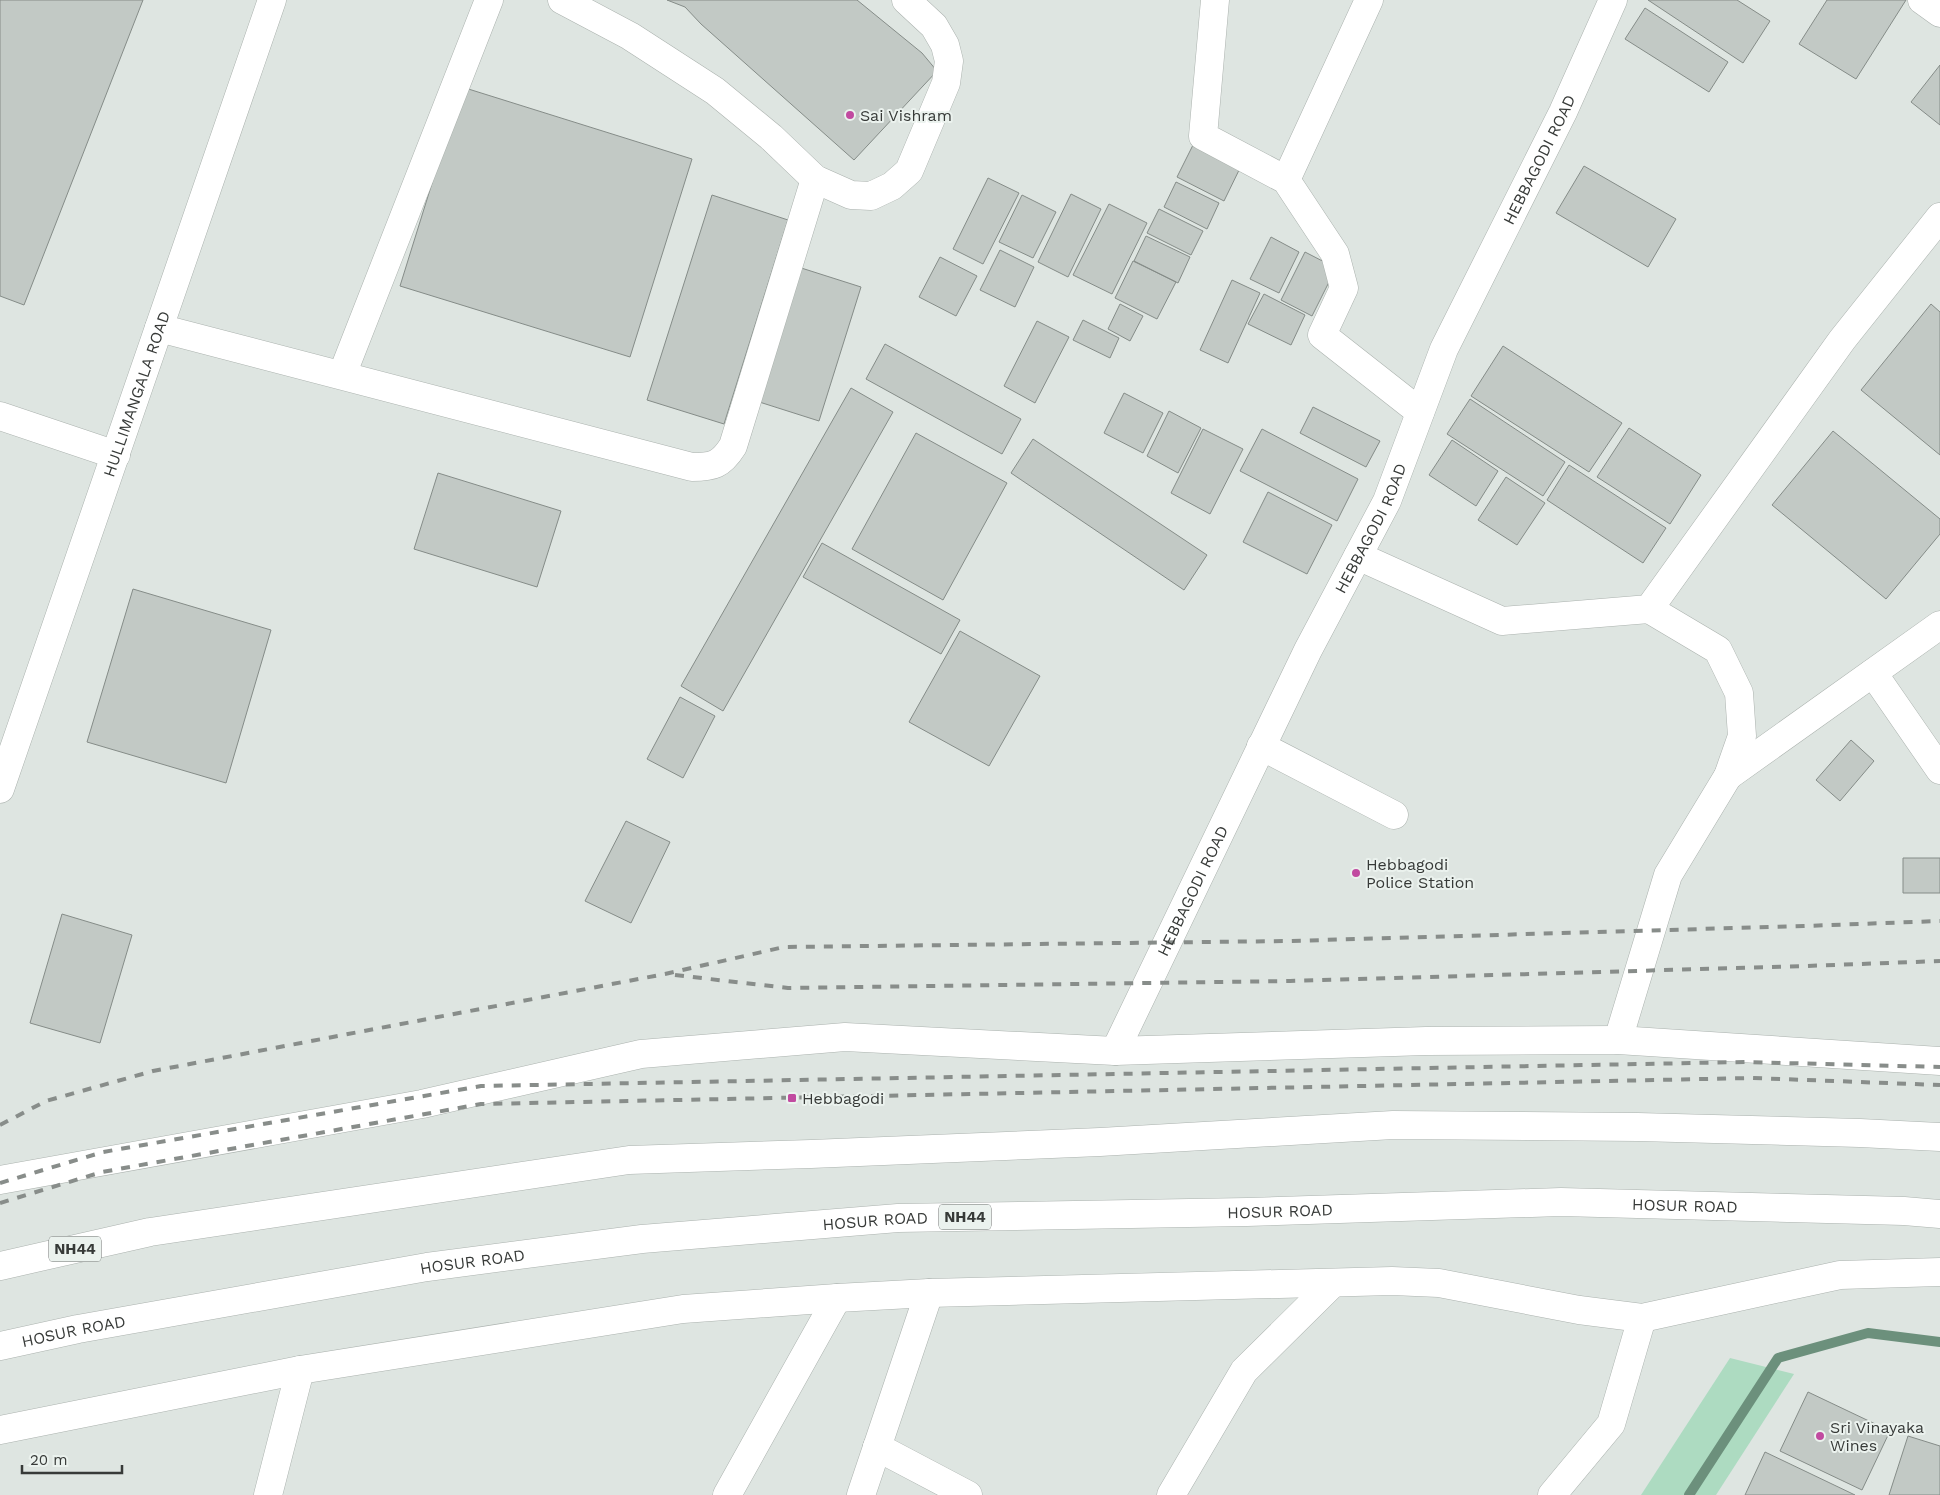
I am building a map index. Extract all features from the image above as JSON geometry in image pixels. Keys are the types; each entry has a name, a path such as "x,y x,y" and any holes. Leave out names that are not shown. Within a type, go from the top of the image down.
{"main road":[{"name":"HULLIMANGALA ROAD","path":"0,789 272,0"},
{"path":"342,375 489,0"},
{"path":"562,0 630,36 715,91 771,137 815,179 851,195 871,196 892,186 909,171 946,83 949,61 945,45 934,26 906,0"},
{"path":"1215,0 1203,136 1286,180 1335,254 1344,288 1322,335 1420,412"},
{"path":"1286,180 1369,0"},
{"name":"HEBBAGODI ROAD","path":"1114,1051 1308,650 1387,501 1444,349 1563,112 1613,0"},
{"path":"1922,0 1940,13"},
{"path":"159,328 692,466 712,466 726,458 733,446 815,179"},
{"path":"1649,609 1842,340 1940,217"},
{"path":"0,416 116,455"},
{"path":"1358,556 1502,621 1649,609 1718,650 1739,693 1742,736 1728,776 1668,875 1618,1040"},
{"path":"1728,776 1940,625"},
{"path":"1873,673 1940,770"},
{"path":"1262,746 1394,815"},
{"path":"0,1180 422,1104 640,1054 845,1037 1114,1051 1426,1041 1618,1040 1940,1061"},
{"name":"NH44","path":"0,1266 150,1232 629,1160 1100,1142 1393,1126 1638,1127 1940,1137"},
{"name":"HOSUR ROAD","path":"0,1346 78,1328 427,1267 642,1239 898,1218 1237,1212 1561,1202 1904,1211 1940,1214"},
{"path":"0,1430 300,1370 683,1309 929,1293 1392,1281 1439,1283 1579,1310 1642,1318 1840,1275 1940,1272"},
{"path":"1171,1495 1244,1371 1333,1283"},
{"path":"861,1495 929,1293"},
{"path":"727,1495 837,1298"},
{"path":"1552,1495 1611,1424 1642,1318"},
{"path":"268,1495 300,1370"},
{"path":"877,1447 968,1495"}],"green space":[{"path":"1730,1358 1794,1374 1716,1495 1641,1495"}],"building":[{"path":"0,0 143,0 24,305 0,296"},
{"name":"Sai Vishram","path":"667,0 857,0 922,53 937,71 854,160 701,24 685,7"},
{"path":"1648,0 1737,0 1770,21 1743,63"},
{"path":"1827,0 1906,0 1856,79 1799,44"},
{"path":"1645,8 1728,62 1709,92 1625,39"},
{"path":"1940,65 1940,125 1911,102"},
{"path":"462,87 692,159 630,357 400,286"},
{"path":"1195,141 1242,164 1224,201 1177,177"},
{"path":"1584,166 1676,219 1648,267 1556,213"},
{"path":"988,178 1019,193 983,264 953,249"},
{"path":"1176,182 1219,203 1207,229 1164,207"},
{"path":"1071,194 1101,209 1068,277 1038,262"},
{"path":"712,195 788,220 724,424 647,400"},
{"path":"1022,195 1056,212 1033,258 999,242"},
{"path":"1109,204 1147,223 1112,294 1073,275"},
{"path":"1159,209 1203,231 1191,255 1147,233"},
{"path":"1146,236 1190,257 1178,283 1134,261"},
{"path":"1271,237 1299,252 1279,293 1250,279"},
{"path":"1000,250 1034,267 1015,307 980,290"},
{"path":"1305,252 1336,268 1312,316 1281,300"},
{"path":"940,257 977,276 956,316 919,297"},
{"path":"1133,261 1176,282 1157,319 1115,298"},
{"path":"795,266 861,287 819,421 753,400"},
{"path":"1232,280 1260,293 1228,363 1200,350"},
{"path":"1264,294 1305,315 1291,345 1248,324"},
{"path":"1120,304 1143,316 1130,341 1108,329"},
{"path":"1931,304 1940,312 1940,455 1861,390"},
{"path":"1083,320 1119,338 1110,358 1073,340"},
{"path":"1037,321 1069,337 1035,403 1004,386"},
{"path":"885,344 1021,419 1002,454 866,379"},
{"path":"1503,346 1622,423 1589,472 1471,396"},
{"path":"851,388 893,412 723,711 681,686"},
{"path":"1124,393 1163,413 1143,453 1104,433"},
{"path":"1470,399 1565,462 1543,496 1447,434"},
{"path":"1313,407 1380,441 1366,467 1300,433"},
{"path":"1169,411 1201,428 1178,473 1147,456"},
{"path":"1629,428 1701,475 1670,524 1597,477"},
{"path":"1203,429 1243,449 1210,514 1171,493"},
{"path":"1262,429 1358,479 1337,521 1240,471"},
{"path":"1833,431 1940,519 1940,534 1886,599 1772,505"},
{"path":"916,433 1007,483 943,600 852,549"},
{"path":"1033,439 1207,555 1184,590 1011,473"},
{"path":"1452,440 1498,471 1476,506 1429,475"},
{"path":"1569,465 1666,528 1643,563 1547,500"},
{"path":"438,473 561,511 537,587 414,549"},
{"path":"1506,477 1545,503 1517,545 1478,520"},
{"path":"1268,492 1332,525 1307,574 1243,542"},
{"path":"822,543 960,620 941,654 803,577"},
{"path":"133,589 271,630 226,783 87,742"},
{"path":"960,631 1040,676 989,766 909,722"},
{"path":"680,697 715,716 683,778 647,759"},
{"path":"1851,740 1874,761 1840,801 1816,780"},
{"path":"626,821 670,842 631,923 585,901"},
{"path":"1903,858 1940,858 1940,893 1903,893"},
{"path":"62,914 132,935 100,1043 30,1023"},
{"path":"1808,1392 1890,1431 1862,1490 1780,1451"},
{"path":"1908,1436 1940,1446 1940,1495 1889,1495"},
{"path":"1765,1452 1855,1495 1745,1495"}],"waterway":[{"path":"1689,1495 1778,1358 1868,1333 1940,1342"}],"railway":[{"path":"0,1125 46,1101 153,1071 665,974 784,947 1289,941 1940,921"},
{"path":"675,975 788,988 1290,981 1940,961"},
{"path":"0,1183 103,1152 481,1086 1745,1062 1940,1067"},
{"path":"0,1203 102,1172 481,1104 1753,1078 1940,1085"}],"place":[{"name":"Sai Vishram","path":"850,115"},
{"name":"Hebbagodi Police Station","path":"1356,873"},
{"name":"Hebbagodi","path":"792,1098"},
{"name":"Sri Vinayaka Wines","path":"1820,1436"}]}
